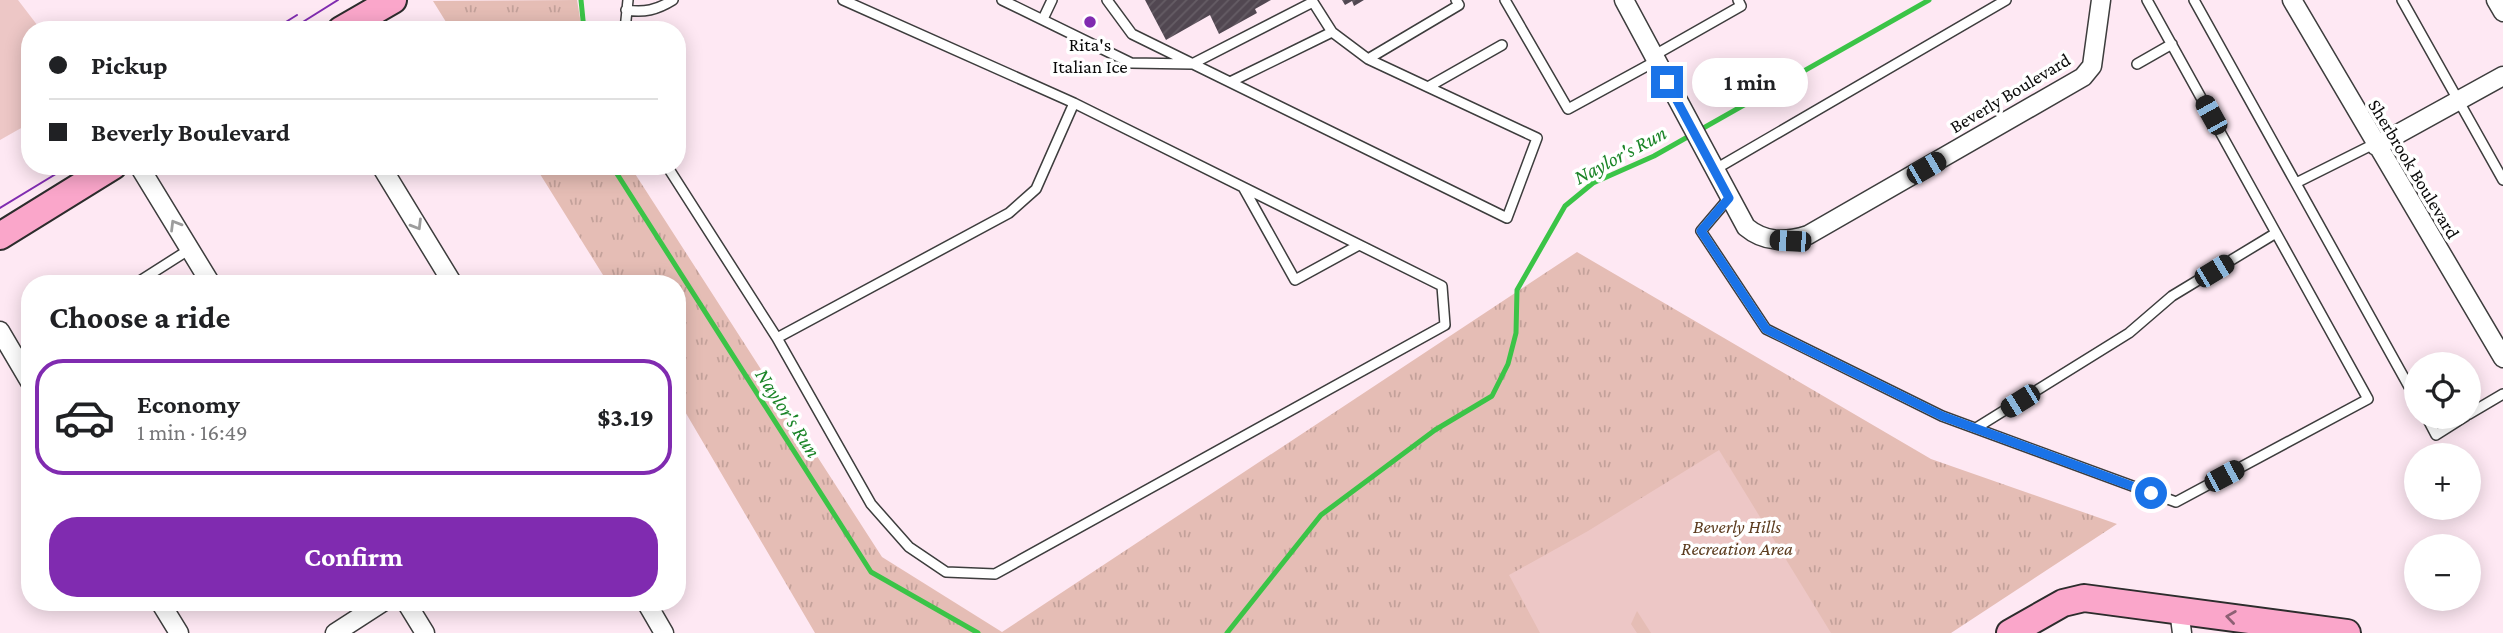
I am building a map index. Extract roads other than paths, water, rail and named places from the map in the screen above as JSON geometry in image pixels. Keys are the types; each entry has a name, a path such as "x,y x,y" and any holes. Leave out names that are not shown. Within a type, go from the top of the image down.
{"main road":[{"path":"357,21 393,0"},
{"path":"0,236 98,175"},
{"path":"2010,633 2058,605 2077,599 2181,622 2347,633"}],"street":[{"name":"Beverly Boulevard","path":"1624,0 1746,227 1756,236 1790,241 1808,235 2083,77 2092,66 2102,0"},
{"name":"Sherbrook Boulevard","path":"2292,0 2375,145 2503,358"},
{"path":"2496,0 2503,12"},
{"path":"2375,145 2503,76"},
{"path":"145,175 206,275"},
{"path":"387,175 448,275"},
{"path":"0,331 21,352"},
{"path":"165,611 178,633"},
{"path":"335,633 369,611"},
{"path":"412,611 425,633"},
{"path":"651,611 664,633"}],"lane":[{"path":"627,5 642,13 661,8 673,0"},
{"path":"673,175 777,338 872,504 909,547 946,572 995,574 1445,325 1442,286 1074,103 843,0"},
{"path":"1002,0 1131,63 1192,64 1313,2 1332,32 1368,60 1537,138 1507,218 1192,64 1132,34 1107,0"},
{"path":"1043,19 1052,0"},
{"path":"1368,60 1459,5 1456,0"},
{"path":"1505,0 1567,109 1741,6 1738,0"},
{"path":"1714,170 2006,0"},
{"path":"1729,198 1701,231 1766,329 1942,416 2176,502 2368,399 2147,0"},
{"path":"2194,0 2404,378"},
{"path":"2402,0 2503,180"},
{"path":"1230,82 1332,32"},
{"path":"2137,64 2172,44"},
{"path":"1428,87 1502,46"},
{"path":"777,338 1009,213 1036,189 1074,103"},
{"path":"2296,183 2375,145"},
{"path":"1243,187 1295,280 1359,245"},
{"path":"1976,428 2129,333 2172,296 2276,233"},
{"path":"149,275 190,249"},
{"path":"2481,407 2503,394"},
{"path":"2433,429 2436,435 2446,429"}],"waterway":[{"name":"Naylor's Run","path":"581,0 583,21"},
{"name":"Naylor's Run","path":"1227,633 1321,515 1435,430 1492,396 1508,364 1516,333 1517,290 1565,206 1593,183 1654,156 1929,0"},
{"name":"Naylor's Run","path":"618,175 682,275"},
{"name":"Naylor's Run","path":"686,282 871,572 978,633"}],"tram line":[{"path":"304,21 338,0"},
{"path":"287,21 297,15"},
{"path":"0,208 54,175"}],"place":[{"name":"Rita's Italian Ice","path":"1090,22"}],"park label":[{"name":"Beverly Hills Recreation Area","path":"1737,537"}]}
